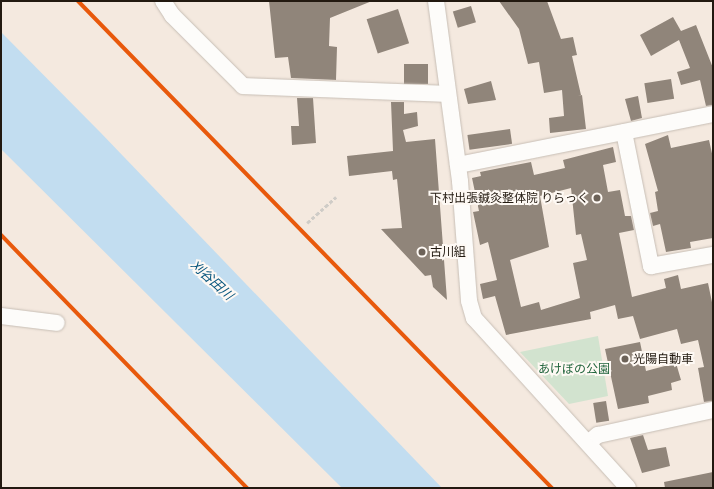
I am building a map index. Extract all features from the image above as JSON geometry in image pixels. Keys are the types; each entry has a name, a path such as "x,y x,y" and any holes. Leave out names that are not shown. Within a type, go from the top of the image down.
{"street":[{"path":"163,1 172,15 243,86 448,94"},
{"path":"436,1 458,165 469,301 474,318 628,488"},
{"path":"458,165 713,114"},
{"path":"624,132 651,266 713,256"},
{"path":"1,316 57,323"},
{"path":"588,443 598,435 713,410"}],"path":[{"path":"307,223 336,197"}],"green space":[{"name":"あけぼの公園","path":"598,336 608,396 569,404 520,352"}],"water":[{"name":"刈谷田川","path":"1,32 100,132 442,488 342,488 1,149"}],"building":[{"path":"269,1 372,1 330,18 329,46 337,47 336,80 291,78 288,57 275,58"},
{"path":"499,1 547,1 561,39 573,37 577,55 572,56 581,95 578,96 582,95 586,129 550,133 549,118 564,116 562,90 544,93 539,62 528,64 519,29"},
{"path":"471,6 476,22 458,28 453,12"},
{"path":"398,9 409,43 378,53 367,19"},
{"path":"673,17 681,31 696,25 713,68 713,105 706,106 700,80 681,85 677,72 690,68 679,40 651,56 640,35"},
{"path":"404,64 428,64 428,84 404,84"},
{"path":"671,79 674,99 647,103 644,83"},
{"path":"491,81 496,100 468,104 464,89"},
{"path":"638,96 642,118 631,121 625,99"},
{"path":"297,98 313,98 316,143 292,145 291,126 299,126"},
{"path":"391,102 404,102 404,114 417,112 418,126 403,130 406,142 435,139 447,300 433,287 431,275 425,276 381,229 402,228 397,179 393,180 392,171 349,176 347,156 393,151"},
{"path":"510,129 512,144 470,150 467,135"},
{"path":"668,135 671,148 709,140 713,158 713,238 690,242 691,248 666,252 660,224 653,226 650,213 658,211 655,192 658,191 645,144"},
{"path":"613,147 616,162 603,165 608,192 620,190 625,216 631,216 634,230 619,233 632,297 666,288 664,279 678,275 681,289 708,283 713,307 713,401 704,402 698,368 704,367 698,340 681,344 677,329 640,339 633,316 618,319 615,305 590,312 591,319 506,335 495,296 483,299 480,284 497,280 488,242 480,245 473,212 479,211 472,178 481,176 480,172 531,162 534,175 565,168 563,160","holes":["571,188 576,235 581,234 587,260 573,263 580,298 541,310 539,302 521,307 510,260 549,247 540,196"]},
{"path":"640,342 646,371 676,363 681,380 671,383 672,390 648,396 649,403 618,409 605,349"},
{"path":"606,401 609,421 596,423 593,403"},
{"path":"643,435 648,450 666,447 670,466 642,473 630,438"},
{"path":"713,472 713,488 665,488 664,482"}],"cycle path":[{"path":"78,1 552,488"},
{"path":"1,235 247,488"}],"place":[{"name":"下村出張鍼灸整体院 りらっく","path":"597,198"},
{"name":"古川組","path":"422,252"},
{"name":"光陽自動車","path":"625,359"}]}
